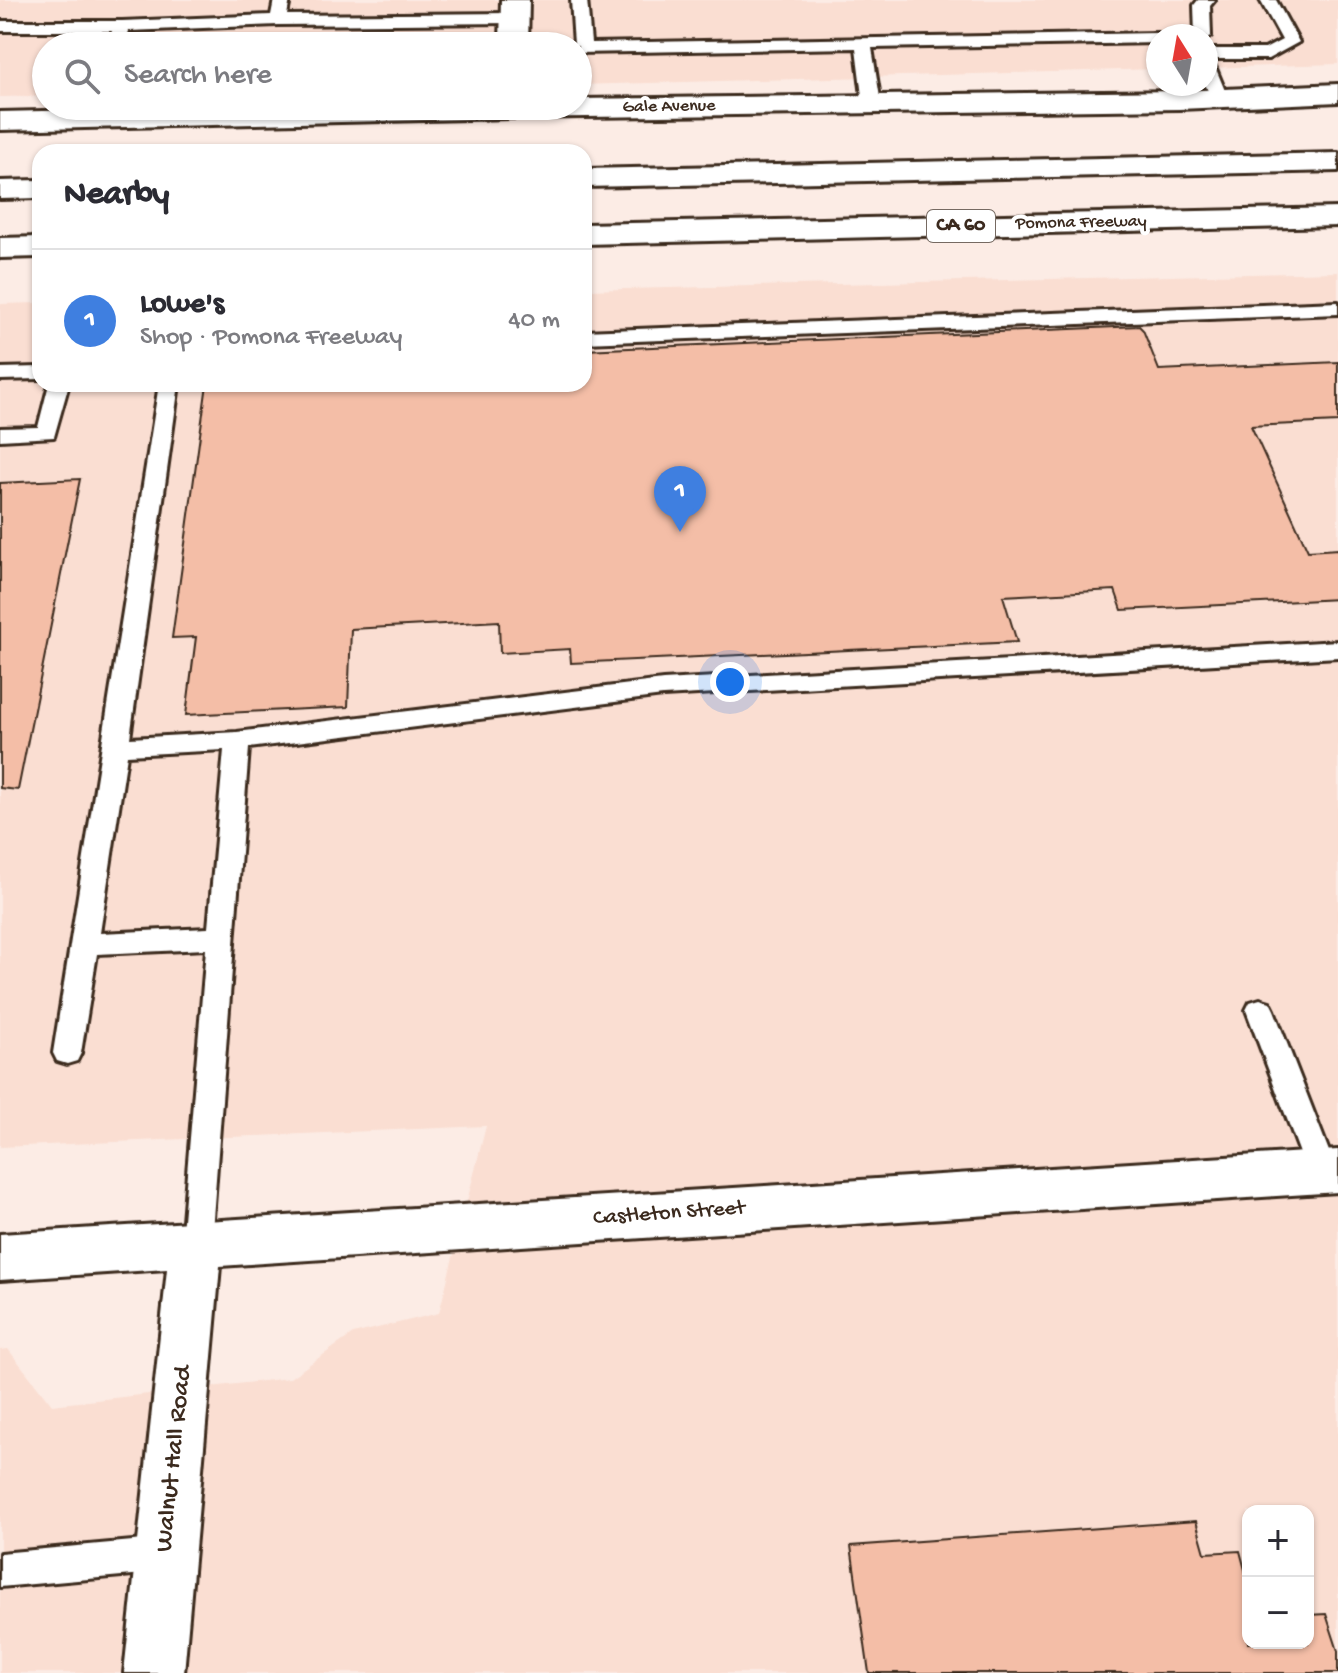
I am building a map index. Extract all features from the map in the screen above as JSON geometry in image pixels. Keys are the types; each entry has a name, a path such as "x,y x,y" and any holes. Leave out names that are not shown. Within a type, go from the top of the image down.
{"main road":[{"path":"514,32 515,9"},
{"name":"Gale Avenue","path":"592,107 1219,98 1338,93"},
{"name":"Gale Avenue","path":"0,121 32,118"},
{"path":"592,178 1338,162"},
{"path":"592,202 1338,187"},
{"path":"0,190 32,189"},
{"path":"592,214 1338,198"},
{"path":"0,214 32,213"},
{"name":"Pomona Freeway","path":"592,234 1338,217"},
{"path":"0,225 32,224"},
{"path":"0,248 32,247"},
{"name":"Castleton Street","path":"0,1257 1330,1172"},
{"name":"Walnut Hall Road","path":"154,1673 196,1244"}],"lane":[{"path":"278,20 282,0"},
{"path":"579,0 580,32"},
{"path":"1203,24 1202,5 1207,0"},
{"path":"1218,54 1268,54 1291,42 1268,0"},
{"path":"0,26 122,26 515,9"},
{"path":"120,32 122,26"},
{"path":"592,48 1146,38"},
{"path":"863,42 872,104"},
{"path":"592,337 1338,308"},
{"path":"0,374 32,373"},
{"path":"0,434 47,433 57,392"},
{"path":"67,1053 168,392"},
{"path":"116,747 237,741 663,688 1338,649"},
{"path":"196,1244 237,741"},
{"path":"84,944 222,938"},
{"path":"1260,1010 1330,1172"},
{"path":"0,1570 166,1555"}],"shaded area":[{"path":"0,0 1338,0 1338,64 1218,68 1218,24 1146,24 1146,69 592,85 592,32 32,32 32,96 0,97"},
{"path":"1338,272 1338,1673 0,1673 0,1350 8,1349 52,1405 290,1378 353,1334 439,1313 486,1126 0,1147 0,304 32,303 32,392 592,392 592,290"}],"building":[{"path":"1139,326 1159,370 1338,362 1338,422 1251,426 1308,551 1338,549 1338,599 1122,610 1115,590 1003,596 1017,642 571,663 570,649 500,653 499,621 351,629 348,707 186,715 196,637 172,638 206,392 592,392 592,350"},
{"path":"80,479 18,790 0,788 0,483"},
{"path":"1196,1521 1205,1553 1240,1551 1242,1649 1314,1649 1314,1615 1326,1614 1338,1651 1338,1673 869,1673 851,1546"}],"place":[{"name":"Lowe's","path":"680,532"}]}
